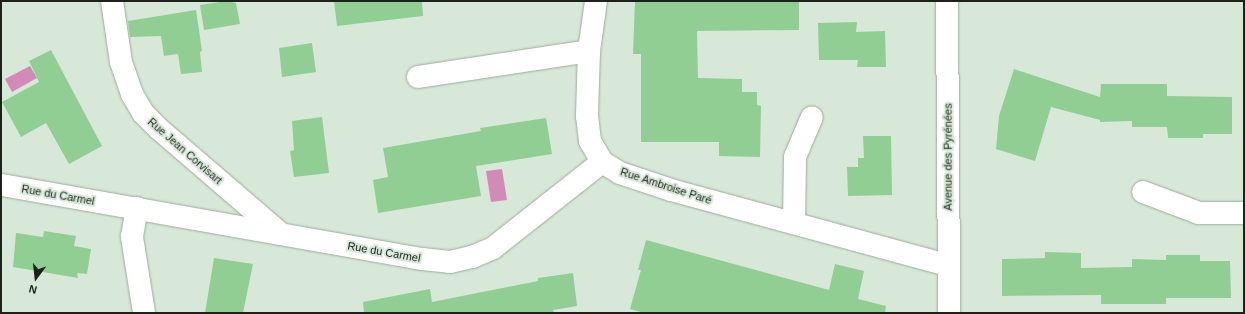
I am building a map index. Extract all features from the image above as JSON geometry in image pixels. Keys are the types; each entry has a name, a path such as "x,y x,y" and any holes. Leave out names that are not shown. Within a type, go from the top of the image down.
{"street":[{"name":"Rue Jean Corvisart","path":"112,1 121,62 132,94 144,113 159,130 280,233"},
{"name":"Rue Ambroise Paré","path":"596,1 589,51 587,116 590,141 602,162 620,173 672,190 948,265"},
{"name":"Avenue des Pyrénées","path":"947,1 948,313"},
{"path":"418,77 589,51"},
{"path":"794,223 795,157 812,117"},
{"name":"Rue du Carmel","path":"2,185 450,262 472,257 493,248 602,162"},
{"path":"1143,192 1199,213 1244,213"},
{"path":"137,208 132,237 144,313"}],"shaded area":[{"path":"30,66 37,78 12,92 5,79"},
{"path":"502,169 507,200 491,202 486,171"}],"building":[{"path":"226,1 236,3 240,24 204,30 200,5"},
{"path":"334,1 422,1 423,16 337,26"},
{"path":"635,1 799,1 799,30 697,31 698,78 742,79 742,92 757,92 757,105 761,106 760,157 719,156 719,142 641,142 641,54 633,54"},
{"path":"196,10 202,51 200,52 202,72 181,74 178,54 164,56 161,36 130,37 128,21"},
{"path":"857,22 856,32 885,31 886,67 857,67 858,60 819,60 818,23"},
{"path":"312,43 316,72 282,77 279,48"},
{"path":"51,50 102,146 69,164 46,123 21,137 2,102 39,82 29,61"},
{"path":"1014,69 1100,97 1101,84 1167,84 1167,96 1232,97 1232,134 1203,134 1203,138 1168,138 1167,127 1132,127 1132,121 1100,122 1100,120 1051,107 1035,161 996,149 999,116"},
{"path":"322,117 329,173 294,177 290,151 294,150 292,121"},
{"path":"546,118 552,154 476,166 481,196 378,213 373,180 388,177 383,148 481,131 480,128"},
{"path":"863,136 891,136 892,195 848,196 847,167 858,167 858,158 864,158"},
{"path":"44,231 76,236 74,246 91,249 87,274 77,273 78,278 13,267 16,233 43,237"},
{"path":"646,240 829,290 835,264 864,271 858,299 886,306 885,313 644,313 630,309 641,270 638,270"},
{"path":"1045,252 1081,253 1081,268 1132,267 1132,259 1166,260 1166,255 1200,255 1200,261 1230,261 1231,298 1166,298 1166,304 1101,304 1101,295 1002,296 1002,259 1045,258"},
{"path":"214,258 253,264 243,313 205,313"},
{"path":"573,273 577,306 553,310 554,313 364,313 363,302 430,289 432,302 538,281 538,278"}]}
